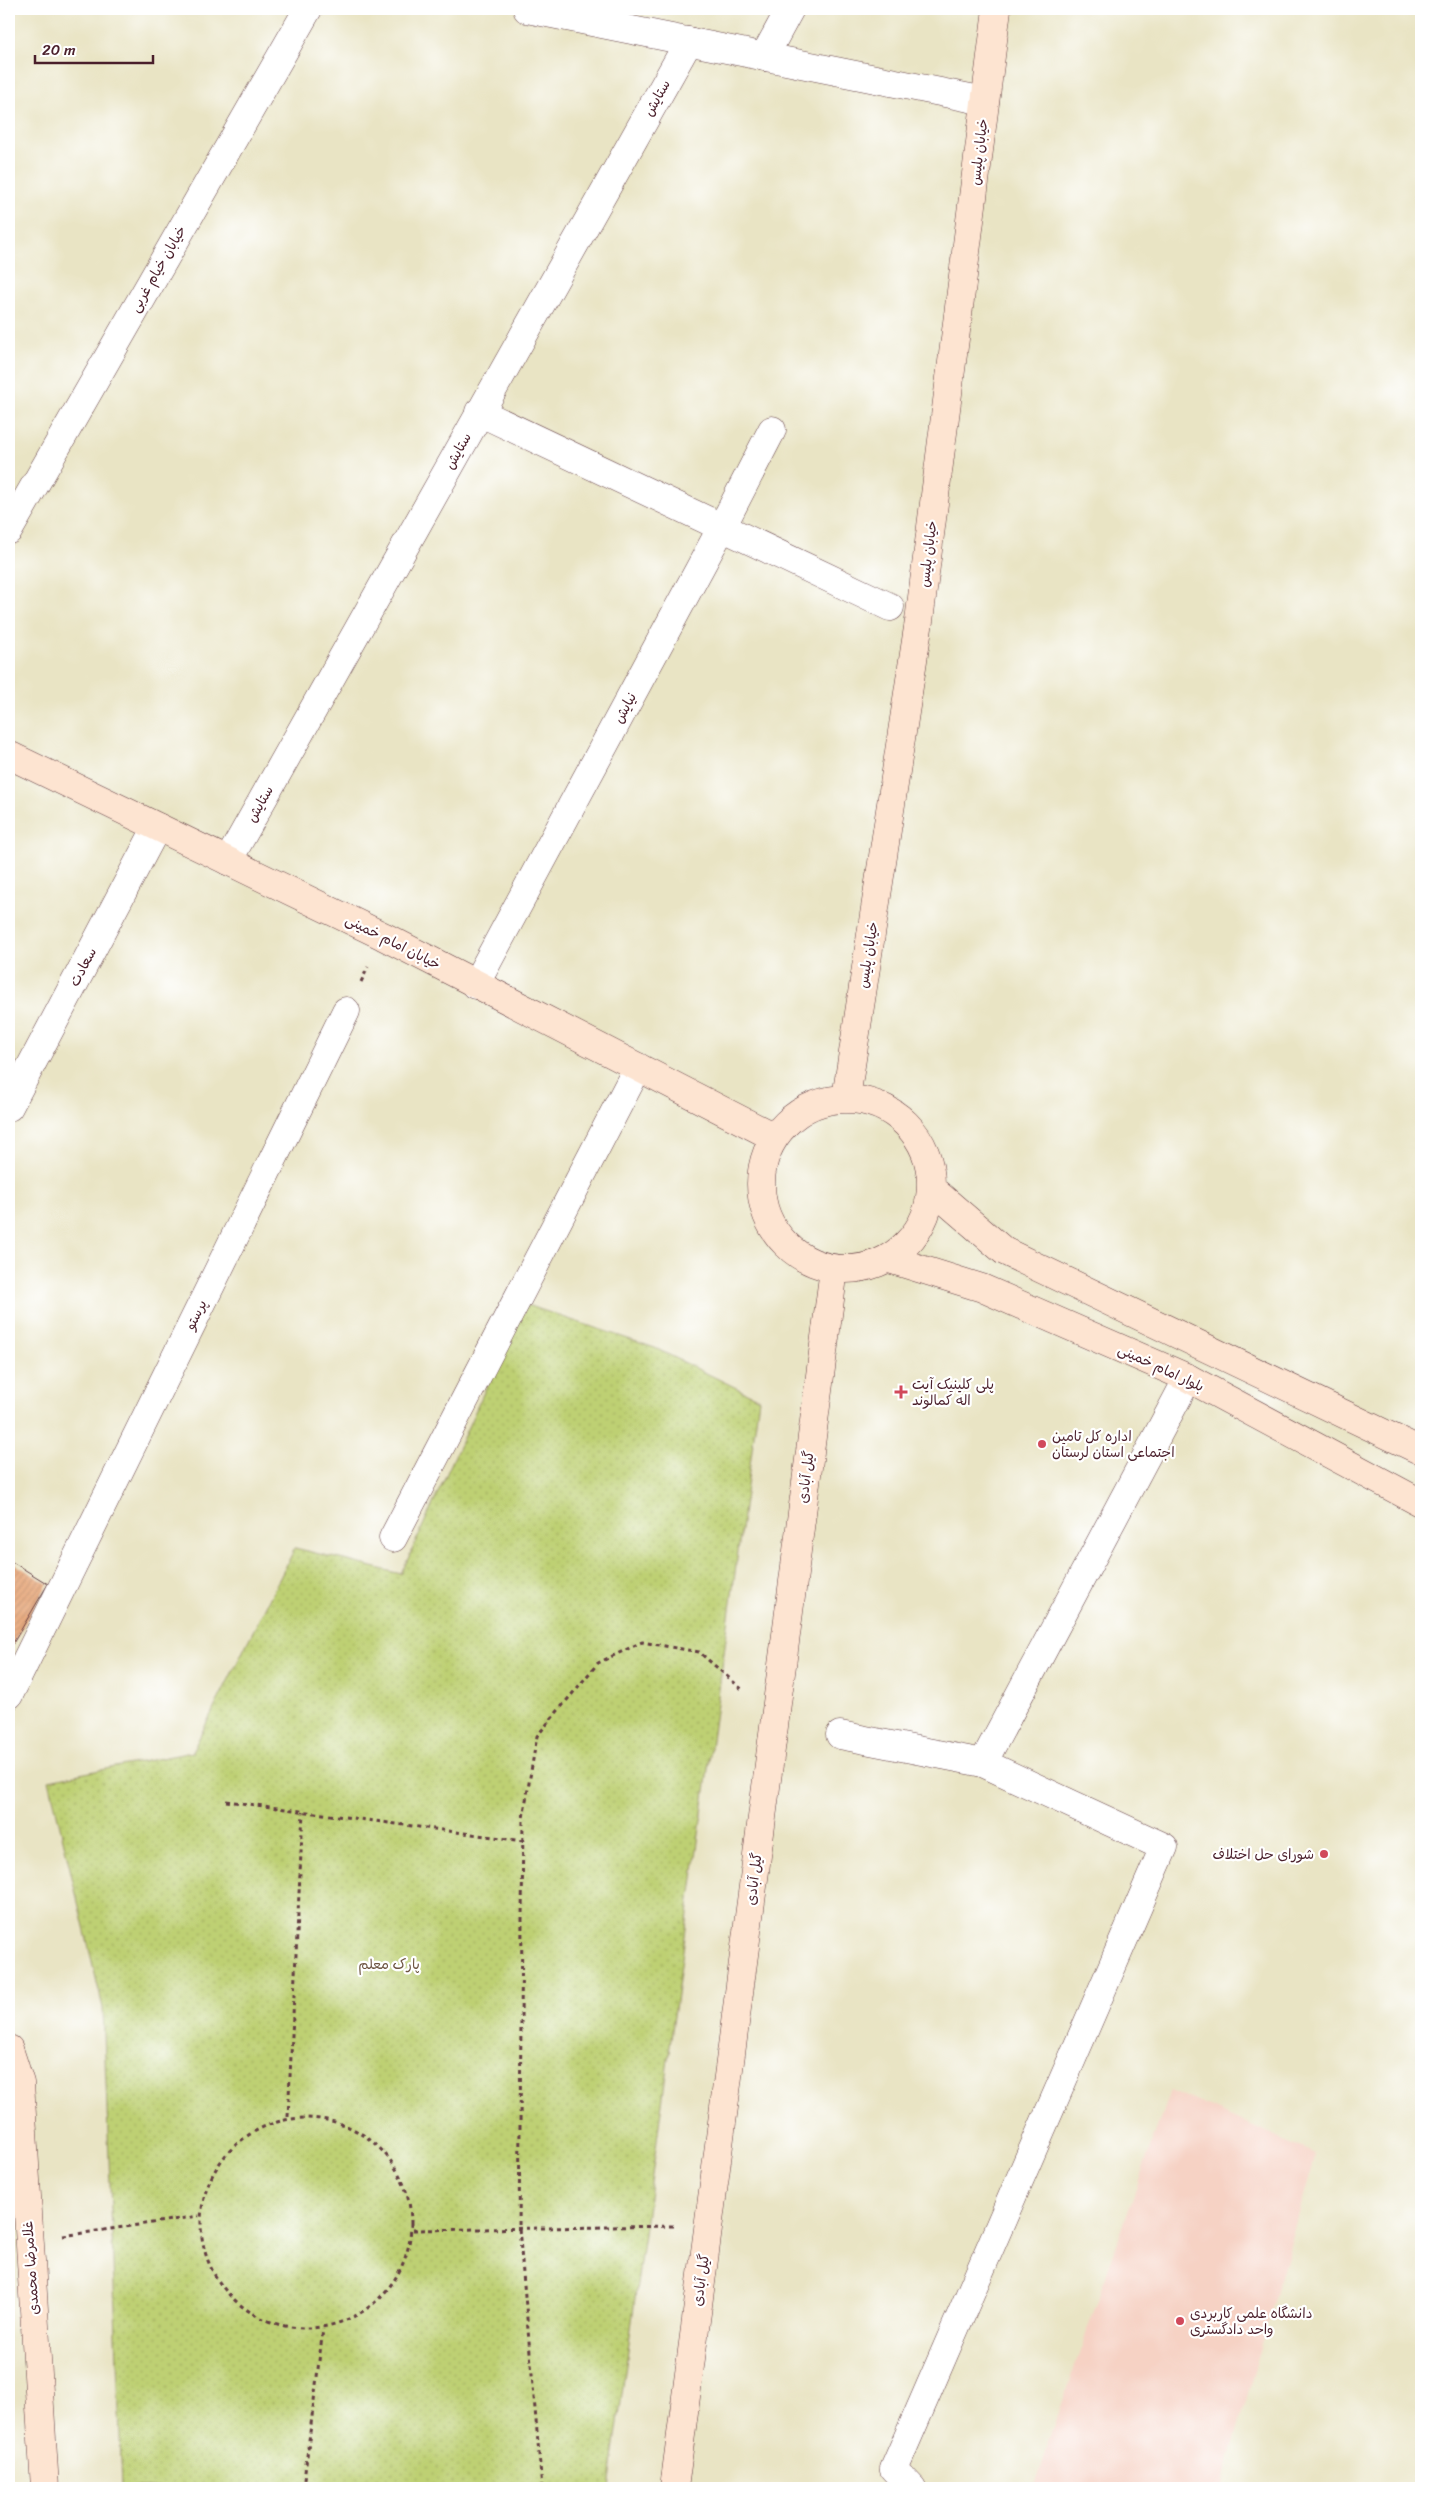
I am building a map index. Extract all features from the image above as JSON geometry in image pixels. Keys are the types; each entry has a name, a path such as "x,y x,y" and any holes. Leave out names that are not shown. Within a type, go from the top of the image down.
{"main road":[{"name":"خیابان پلیس","path":"846,1098 919,620 998,9"},
{"name":"خیابان امام خمینی","path":"9,755 384,936 475,985 774,1137"},
{"path":"846,1098 874,1102 898,1115 917,1135 929,1161 932,1189 926,1216 911,1240 889,1259 862,1268 834,1269 807,1260 784,1243 768,1220 761,1192 762,1173 763,1164 774,1137 793,1116 818,1103 846,1098"},
{"path":"932,1189 1004,1251 1421,1451"},
{"name":"بلوار امام خمینی","path":"889,1259 982,1288 1188,1378 1421,1502"},
{"name":"گیل آبادی","path":"674,2488 834,1269"},
{"name":"غلامرضا محمدی","path":"9,2049 20,2083 45,2488"}],"street":[{"name":"خیابان خیام غربی","path":"9,530 308,9"},
{"path":"527,9 986,101"},
{"path":"764,57 790,9"},
{"name":"ستایش","path":"228,861 689,41"},
{"path":"479,412 890,607"},
{"name":"نیایش","path":"475,985 722,528 772,430"},
{"name":"سعادت","path":"9,1107 157,827"},
{"name":"پرستو","path":"9,1695 346,1011"},
{"path":"393,1538 638,1067"},
{"path":"983,1763 1188,1378"},
{"path":"840,1734 983,1763 1164,1847 894,2469 912,2488"}],"path":[{"path":"346,1011 384,936"},
{"path":"542,2488 519,2228 523,1818 537,1736 598,1663 642,1642 699,1652 775,1718"},
{"path":"226,1801 523,1841"},
{"path":"288,2117 303,1812"},
{"path":"288,2117 336,2120 378,2143 405,2182 412,2230 399,2275 367,2311 323,2329 275,2326 234,2302 206,2264 199,2216 212,2171 245,2135 288,2117"},
{"path":"29,2241 199,2216"},
{"path":"412,2230 709,2225"},
{"path":"304,2488 323,2329"}],"shaded area":[{"name":"دانشگاه علمی کاربردی واحد دادگستری","path":"1170,2090 1316,2154 1221,2488 1033,2488"}],"green space":[{"name":"پارک معلم","path":"524,1304 655,1348 759,1399 609,2488 122,2488 103,2008 49,1780 192,1752 295,1548 401,1574"}],"building":[{"path":"9,1560 48,1584 9,1650"}],"place":[{"name":"پلی کلینیک آیت اله کمالوند","path":"901,1392"},
{"name":"اداره کل تامین اجتماعی استان لرستان","path":"1042,1444"},
{"name":"شورای حل اختلاف","path":"1324,1854"},
{"name":"دانشگاه علمی کاربردی واحد دادگستری","path":"1180,2321"}]}
